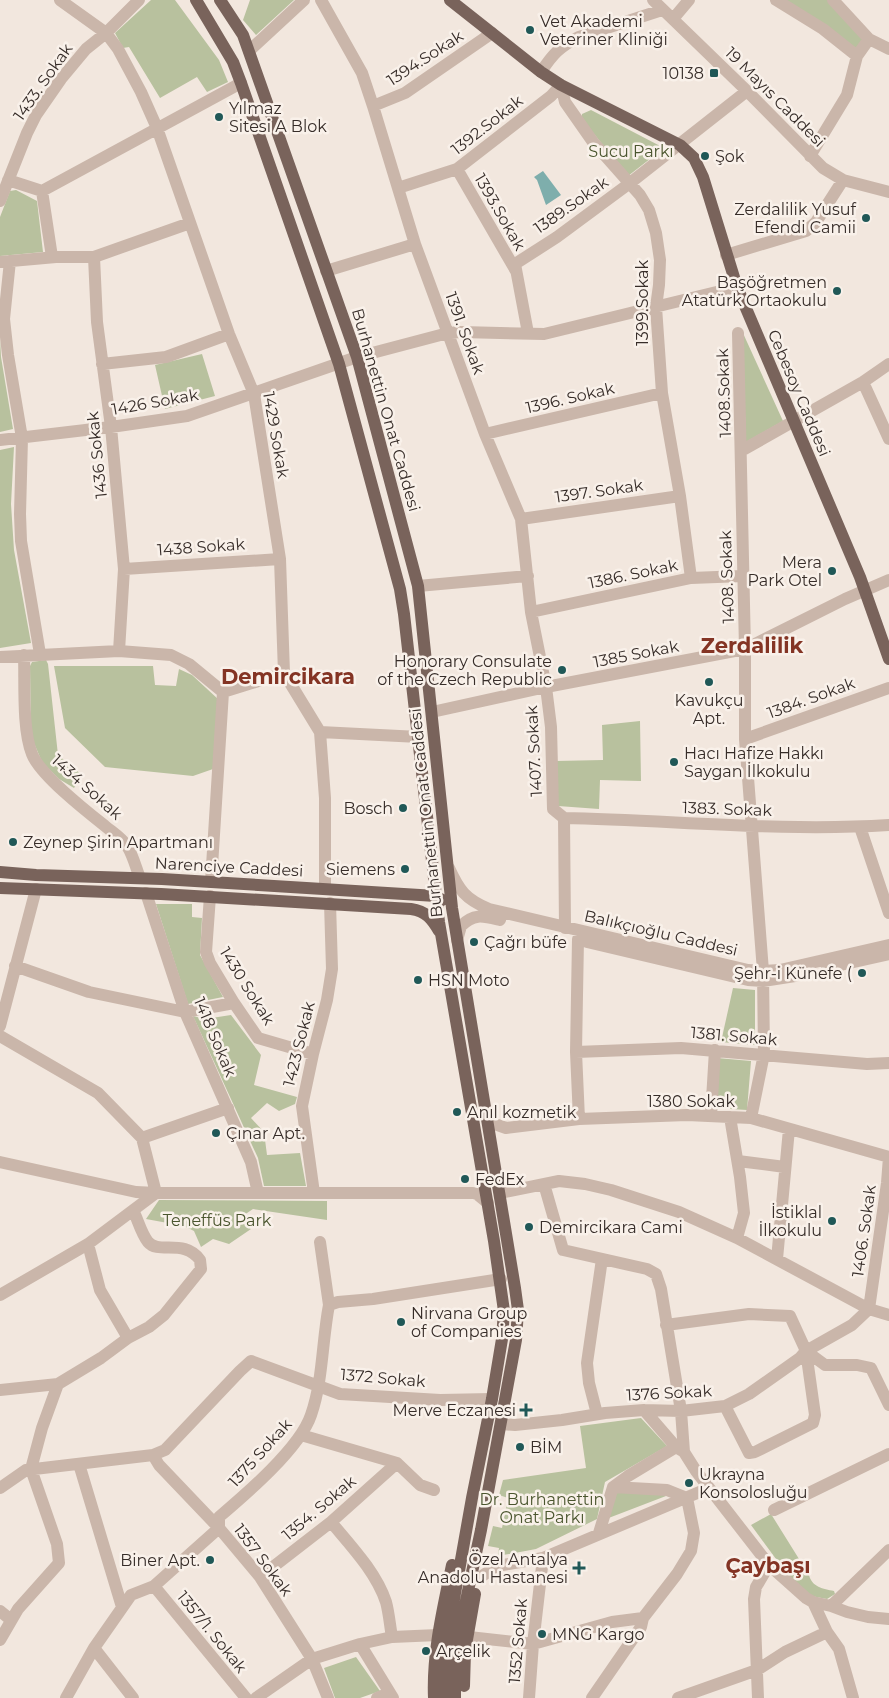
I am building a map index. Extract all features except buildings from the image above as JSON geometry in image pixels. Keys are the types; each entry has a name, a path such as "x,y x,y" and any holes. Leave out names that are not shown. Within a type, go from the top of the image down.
{"main road":[{"name":"Burhanettin Onat Caddesi","path":"196,0 233,62 241,83 338,364 400,589 441,935 501,1280 504,1311 502,1340 492,1399 467,1528"},
{"name":"Burhanettin Onat Caddesi","path":"220,0 243,35 357,357 418,586 452,908 489,1122 518,1310 516,1340 501,1424 456,1651 455,1698"},
{"name":"Cebesoy Caddesi","path":"450,0 541,72 561,85 680,145 694,158 736,287 865,590 889,659"},
{"name":"Narenciye Caddesi","path":"0,872 140,878 436,896"},
{"name":"Narenciye Caddesi","path":"0,888 210,896 419,910 434,921 441,935"},
{"path":"436,896 452,908"},
{"path":"434,1698 433,1673 438,1635 459,1539 467,1528"},
{"path":"446,1698 446,1652 467,1528"},
{"name":"Burhanettin Onat Caddesi","path":"464,1698 465,1651 479,1578 482,1544 481,1530"}],"street":[{"name":"1429 Sokak","path":"60,0 106,32 118,48 141,92 156,128 228,334 254,394 280,559 284,673 320,732 324,798 325,889"},
{"name":"1433. Sokak","path":"0,201 36,115 61,79 86,49 106,32 124,5 139,0"},
{"path":"249,51 304,0"},
{"name":"1391. Sokak","path":"321,0 362,73 374,106 415,244 485,434 522,519 531,612 546,687"},
{"name":"19 Mayıs Caddesi","path":"653,0 823,168 843,180 889,192"},
{"path":"674,19 689,0"},
{"path":"776,0 823,29 857,56"},
{"path":"833,0 869,39 889,49"},
{"path":"541,72 552,56 567,43 579,37 662,10"},
{"name":"1394.Sokak","path":"374,106 406,93 492,33"},
{"path":"810,156 847,95 857,56 869,39"},
{"path":"8,180 42,191 241,83"},
{"name":"1392.Sokak","path":"398,188 457,169 551,96 561,85"},
{"name":"1399.Sokak","path":"561,85 566,102 593,142 640,195 649,210 656,233 660,260 656,307 662,393 680,496 691,578"},
{"name":"1389.Sokak","path":"516,271 515,264 519,260 557,237 630,183 747,91"},
{"name":"1393.Sokak","path":"457,169 516,271"},
{"path":"726,255 806,231 816,222 843,180"},
{"path":"42,191 52,257"},
{"path":"40,654 21,541 22,438 4,319 5,261 52,257 94,257 190,223"},
{"path":"326,271 415,244"},
{"name":"1436 Sokak","path":"94,257 97,322 111,427 124,568 119,651"},
{"path":"516,271 528,333"},
{"name":"1426 Sokak","path":"0,440 187,416 357,357 448,333 544,334 736,287"},
{"name":"1408.Sokak","path":"738,333 741,451"},
{"path":"102,364 166,357 228,334"},
{"path":"741,451 863,382 889,364"},
{"path":"863,382 889,439"},
{"name":"1396. Sokak","path":"485,434 662,393"},
{"name":"1408. Sokak","path":"741,451 745,740 763,976 764,1054 751,1118"},
{"name":"1397. Sokak","path":"522,519 680,496"},
{"name":"1438 Sokak","path":"124,568 280,559"},
{"path":"418,586 528,576"},
{"name":"1386. Sokak","path":"531,612 691,578 743,576"},
{"name":"1385 Sokak","path":"432,712 546,687 745,648 889,580"},
{"path":"0,656 119,651 171,656 188,664 223,692"},
{"name":"1434 Sokak","path":"24,655 27,727 32,753 37,763 47,775 85,810 127,845 140,878"},
{"path":"223,692 284,673"},
{"name":"1407. Sokak","path":"546,687 551,726 553,809 564,818 565,928"},
{"name":"1384. Sokak","path":"745,740 889,688"},
{"path":"211,882 223,692"},
{"path":"320,732 419,737"},
{"name":"1383. Sokak","path":"564,818 752,827 860,827 889,825"},
{"path":"860,827 889,913"},
{"name":"Balıkçıoğlu Caddesi","path":"447,864 462,893 479,905 498,912 763,976 779,979 889,954"},
{"path":"0,1026 36,890"},
{"name":"1418 Sokak","path":"146,893 185,1012 251,1162 258,1193"},
{"name":"1430 Sokak","path":"210,896 206,952 210,963 234,1002 258,1038 313,1054"},
{"name":"1423 Sokak","path":"314,1193 302,1106 327,1000 332,969 330,903"},
{"name":"Balıkçıoğlu Caddesi","path":"452,908 474,916 497,919 748,980 780,970 889,945"},
{"path":"457,943 461,926 474,916"},
{"path":"578,939 576,1052 579,1119"},
{"path":"15,966 89,992 185,1012 234,1002"},
{"path":"0,1036 98,1092 142,1138 156,1193"},
{"name":"1381. Sokak","path":"576,1052 681,1048 868,1064 889,1063"},
{"path":"711,1116 715,1050"},
{"path":"142,1138 228,1108"},
{"name":"1380 Sokak","path":"489,1122 506,1128 579,1119 687,1115 751,1118 889,1157"},
{"path":"730,1117 738,1161 744,1214 737,1238"},
{"path":"777,1259 789,1129"},
{"name":"1406. Sokak","path":"869,1309 889,1157"},
{"path":"738,1161 785,1167"},
{"path":"0,1162 136,1192 472,1193 477,1194 488,1204"},
{"path":"500,1192 559,1182 585,1184 611,1190 679,1212 737,1238 869,1309 889,1315"},
{"path":"544,1184 563,1250 647,1269 656,1274 681,1411 680,1449"},
{"path":"0,1295 88,1244 156,1193"},
{"path":"0,1390 58,1384 101,1358 164,1315 202,1266 198,1257 186,1249 158,1247 149,1243 133,1210"},
{"name":"1375 Sokak","path":"66,1698 94,1648 131,1596 154,1586 219,1528 219,1517 249,1492 301,1435 312,1413 318,1385 329,1305 320,1242"},
{"path":"88,1244 100,1290 128,1338"},
{"path":"598,1414 589,1383 587,1363 602,1259"},
{"path":"329,1305 338,1302 373,1299 501,1280"},
{"name":"1376 Sokak","path":"501,1424 515,1425 644,1410 681,1411 725,1406 749,1394 800,1358 806,1351 852,1325 869,1309"},
{"path":"666,1325 749,1314 790,1316 806,1351 815,1415 813,1423 755,1452 749,1453 725,1406"},
{"path":"806,1351 825,1364 857,1365 871,1368 888,1400"},
{"name":"1372 Sokak","path":"159,1453 240,1371 252,1362 340,1394 440,1400 492,1399"},
{"path":"0,1640 18,1609 59,1563 58,1544 31,1469 42,1428 58,1384"},
{"path":"644,1410 680,1449 769,1565 806,1598 813,1602 868,1617 889,1619"},
{"path":"301,1435 397,1463 420,1485 434,1490"},
{"path":"599,1533 613,1487 628,1476 680,1449"},
{"path":"0,1488 26,1470 159,1453"},
{"name":"1357 Sokak","path":"159,1453 159,1464 219,1528 260,1577 312,1660 328,1698"},
{"path":"774,1510 889,1454"},
{"name":"1354. Sokak","path":"260,1577 331,1522 397,1463"},
{"path":"79,1464 122,1607"},
{"path":"613,1487 667,1490 687,1498"},
{"path":"479,1578 497,1566 543,1558 709,1488"},
{"path":"592,1698 641,1627 643,1618 677,1574 691,1551 694,1533 687,1498"},
{"path":"331,1522 360,1557 372,1575 386,1602 392,1637"},
{"path":"831,1606 889,1550"},
{"name":"1352 Sokak","path":"529,1698 543,1558"},
{"path":"758,1698 754,1606 756,1586 769,1565"},
{"name":"1357/1. Sokak","path":"154,1586 246,1698"},
{"path":"813,1602 827,1632 839,1649 853,1698"},
{"path":"0,1611 12,1620"},
{"path":"469,1637 533,1644 612,1622 643,1618"},
{"path":"678,1698 757,1670 785,1652 827,1632"},
{"path":"256,1698 312,1660 360,1644 392,1637 438,1635"},
{"path":"360,1644 391,1696 377,1698"},
{"path":"94,1648 133,1698"}],"green space":[{"path":"151,0 175,0 219,60 228,82 207,92 197,77 160,98 129,47 123,48 115,33"},
{"path":"250,0 294,0 256,35 243,20"},
{"path":"780,0 833,0 868,40 857,52"},
{"name":"Sucu Parkı","path":"591,110 664,148 628,176 582,119 582,114"},
{"path":"16,190 37,201 43,252 0,256 0,217 10,191"},
{"path":"742,331 783,421 746,442"},
{"path":"0,338 1,357 13,429 0,432"},
{"path":"202,354 215,396 165,409 155,365"},
{"path":"14,447 11,504 14,550 31,643 0,648 0,450"},
{"path":"46,660 58,755 83,776 74,788 59,779 42,762 31,736 30,666 32,662"},
{"path":"54,666 153,666 155,685 176,686 179,669 192,675 219,700 213,769 193,776 105,767 65,728"},
{"path":"640,721 641,781 600,780 599,809 558,806 556,761 603,760 602,725"},
{"path":"156,904 192,904 192,917 202,918 200,955 223,997 188,1004"},
{"path":"733,988 755,990 755,1045 721,1042"},
{"path":"231,1015 261,1055 254,1085 297,1097 295,1104 279,1111 267,1103 251,1118 264,1132 267,1155 300,1153 306,1186 264,1186 258,1158 193,1016 205,1019"},
{"path":"717,1058 751,1061 747,1110 714,1108"},
{"name":"Teneffüs Park","path":"159,1200 327,1201 327,1220 253,1209 238,1219 251,1229 229,1244 213,1239 201,1247 194,1231 184,1226 146,1219"},
{"name":"Dr. Burhanettin Onat Parkı","path":"641,1418 667,1446 605,1482 597,1519 536,1549 498,1556 499,1548 488,1546 493,1526 502,1528 508,1498 499,1495 503,1480 586,1468 580,1426"},
{"path":"615,1491 664,1494 666,1496 606,1519"},
{"path":"771,1514 810,1579 815,1585 834,1591 835,1594 827,1599 811,1596 790,1578 751,1525"},
{"path":"356,1657 380,1691 360,1698 335,1698 324,1668"}],"water":[{"path":"543,171 561,195 546,205 537,180 534,177"}],"place":[{"name":"Vet Akademi Veteriner Kliniği","path":"530,30"},
{"name":"10138","path":"714,73"},
{"name":"Yılmaz Sitesi A Blok","path":"219,117"},
{"name":"Şok","path":"705,156"},
{"name":"Zerdalilik Yusuf Efendi Camii","path":"866,218"},
{"name":"Başöğretmen Atatürk Ortaokulu","path":"837,291"},
{"name":"Mera Park Otel","path":"832,571"},
{"name":"Honorary Consulate of the Czech Republic","path":"562,670"},
{"name":"Kavukçu Apt.","path":"709,682"},
{"name":"Hacı Hafize Hakkı Saygan İlkokulu","path":"674,762"},
{"name":"Bosch","path":"403,808"},
{"name":"Zeynep Şirin Apartmanı","path":"13,842"},
{"name":"Siemens","path":"405,869"},
{"name":"Çağrı büfe","path":"474,942"},
{"name":"Şehr-i Künefe (","path":"862,973"},
{"name":"HSN Moto","path":"418,980"},
{"name":"Anıl kozmetik","path":"457,1112"},
{"name":"Çınar Apt.","path":"216,1133"},
{"name":"FedEx","path":"465,1179"},
{"name":"İstiklal İlkokulu","path":"832,1221"},
{"name":"Demircikara Cami","path":"529,1227"},
{"name":"Nirvana Group of Companies","path":"401,1322"},
{"name":"Merve Eczanesi","path":"526,1410"},
{"name":"BİM","path":"520,1447"},
{"name":"Ukrayna Konsolosluğu","path":"689,1483"},
{"name":"Biner Apt.","path":"210,1560"},
{"name":"Özel Antalya Anadolu Hastanesi","path":"579,1568"},
{"name":"MNG Kargo","path":"542,1634"},
{"name":"Arçelik","path":"426,1651"}],"district":[{"name":"Zerdalilik","path":"752,645"},
{"name":"Demircikara","path":"288,676"},
{"name":"Çaybaşı","path":"768,1565"}]}
